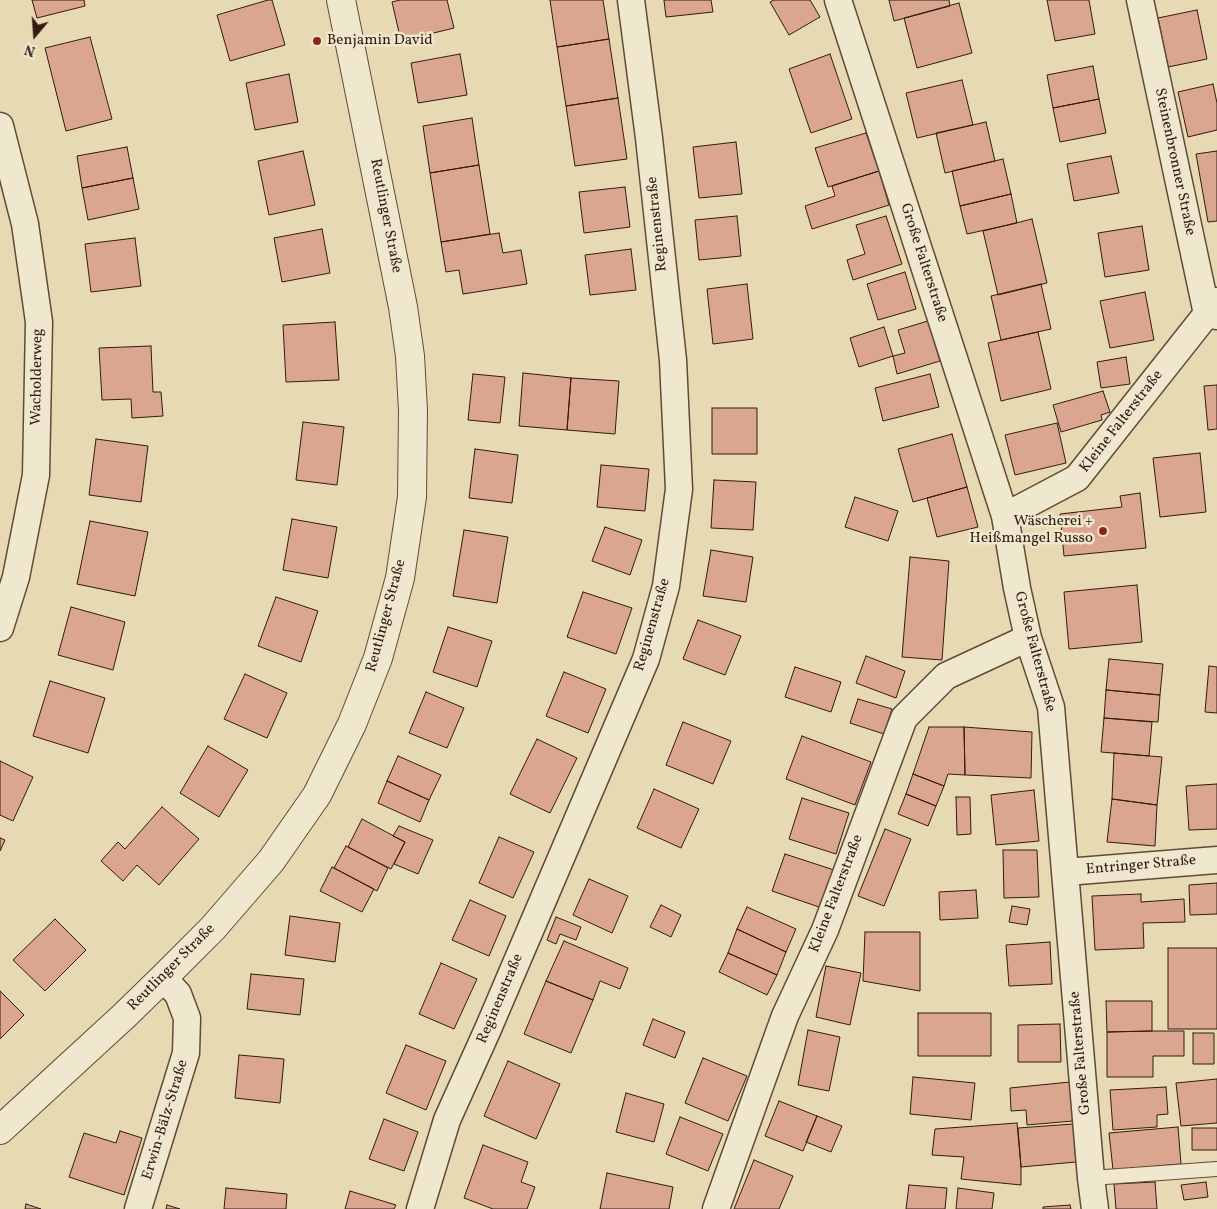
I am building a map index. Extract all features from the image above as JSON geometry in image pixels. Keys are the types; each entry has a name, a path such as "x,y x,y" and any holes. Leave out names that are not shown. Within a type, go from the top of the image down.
{"street":[{"name":"Reutlinger Straße","path":"0,1130 163,978 213,928 271,862 317,795 352,724 378,658 400,578 412,497 413,411 410,356 403,307 341,0"},
{"name":"Reginenstraße","path":"420,1209 447,1120 492,1020 646,659 666,586 679,489 673,360 649,138 631,0"},
{"name":"Große Falterstraße","path":"838,0 1006,516 1017,588 1028,638 1051,707 1095,1209"},
{"name":"Steinenbronner Straße","path":"1140,0 1214,310"},
{"name":"Wacholderweg","path":"0,126 26,224 39,322 36,476 16,577 0,628"},
{"name":"Kleine Falterstraße","path":"1006,516 1078,478 1214,310"},
{"name":"Kleine Falterstraße","path":"716,1209 785,1016 825,930 904,718 946,676 1028,638"},
{"name":"Entringer Straße","path":"1066,872 1217,860"},
{"name":"Erwin-Bälz-Straße","path":"138,1209 186,1053 187,1018 178,994 163,978"}],"lane":[{"path":"1091,1178 1217,1169"}],"building":[{"path":"32,0 84,0 85,6 37,18"},
{"path":"272,0 285,45 230,61 217,15"},
{"path":"400,0 447,0 454,28 401,41 392,2"},
{"path":"550,0 603,0 609,39 557,47"},
{"path":"664,0 711,0 713,12 666,17"},
{"path":"774,0 810,0 820,17 789,35 770,2"},
{"path":"889,0 949,0 950,6 894,21"},
{"path":"1047,0 1089,0 1095,34 1055,41"},
{"path":"959,3 972,53 917,68 904,18"},
{"path":"1197,10 1207,59 1168,67 1158,18"},
{"path":"90,37 112,119 66,131 45,48"},
{"path":"609,39 618,98 566,106 557,47"},
{"path":"460,54 467,95 418,103 411,63"},
{"path":"830,54 852,119 811,133 789,69"},
{"path":"1093,66 1099,99 1053,108 1047,75"},
{"path":"289,74 298,122 255,130 246,83"},
{"path":"962,80 973,125 917,138 906,93"},
{"path":"1213,84 1217,103 1217,130 1188,137 1178,92"},
{"path":"618,98 627,159 575,166 566,106"},
{"path":"1099,99 1106,133 1060,142 1053,108"},
{"path":"472,118 479,165 430,173 423,126"},
{"path":"986,122 995,161 945,173 936,133"},
{"path":"866,133 879,171 828,187 815,148"},
{"path":"736,142 742,194 699,198 693,147"},
{"path":"127,147 133,178 82,188 77,156"},
{"path":"303,151 315,205 269,215 258,161"},
{"path":"1217,151 1217,221 1208,222 1196,154"},
{"path":"1111,156 1119,193 1074,201 1067,164"},
{"path":"1003,159 1011,194 960,206 952,171"},
{"path":"479,165 490,234 441,242 430,173"},
{"path":"879,171 889,205 812,229 805,206 835,196 832,186"},
{"path":"133,178 139,209 88,220 82,188"},
{"path":"625,187 630,227 584,233 579,192"},
{"path":"1011,194 1017,223 967,234 960,206"},
{"path":"737,216 741,256 699,260 695,220"},
{"path":"886,216 902,264 853,280 847,260 865,254 856,225"},
{"path":"1032,219 1047,283 998,295 983,231"},
{"path":"1142,226 1149,270 1105,277 1098,233"},
{"path":"322,229 330,273 282,282 274,238"},
{"path":"499,233 503,253 521,250 527,284 463,294 459,270 446,272 441,242"},
{"path":"135,238 141,286 91,292 85,244"},
{"path":"631,249 636,290 590,295 585,255"},
{"path":"905,272 916,309 878,320 867,284"},
{"path":"747,284 753,339 713,344 707,289"},
{"path":"1041,284 1051,329 1001,340 991,296"},
{"path":"1145,292 1154,340 1110,348 1100,301"},
{"path":"928,321 940,361 897,374 893,356 905,353 898,330"},
{"path":"335,322 339,380 286,382 283,325"},
{"path":"884,327 893,356 859,367 850,338"},
{"path":"1038,332 1051,389 1001,401 988,343"},
{"path":"151,346 153,392 161,392 163,416 132,418 131,399 102,400 99,348"},
{"path":"1126,357 1130,384 1101,388 1097,362"},
{"path":"523,373 571,378 567,430 519,426"},
{"path":"473,374 505,377 500,423 468,420"},
{"path":"930,374 939,407 883,421 875,388"},
{"path":"571,378 619,381 615,434 567,430"},
{"path":"1217,385 1217,429 1208,430 1204,386"},
{"path":"1103,391 1110,412 1101,415 1102,420 1061,432 1053,405"},
{"path":"712,408 757,408 757,454 712,454"},
{"path":"303,422 344,427 337,485 296,480"},
{"path":"1057,423 1066,463 1015,475 1005,435"},
{"path":"952,434 967,487 913,502 898,449"},
{"path":"96,439 148,446 141,502 89,495"},
{"path":"475,449 518,455 512,503 469,498"},
{"path":"1200,453 1206,512 1160,517 1153,458"},
{"path":"601,465 649,469 645,511 597,507"},
{"path":"714,480 756,482 753,530 711,528"},
{"path":"967,487 978,527 937,537 927,498"},
{"name":"Wäscherei + Heißmangel Russo","path":"1140,493 1146,548 1064,556 1060,514 1122,507 1120,496"},
{"path":"855,497 898,511 888,541 845,527"},
{"path":"292,519 337,527 328,578 283,570"},
{"path":"90,521 148,532 135,596 77,584"},
{"path":"605,527 642,540 630,575 592,561"},
{"path":"464,530 508,537 497,603 453,596"},
{"path":"711,550 753,557 746,602 703,596"},
{"path":"910,557 949,561 942,660 902,657"},
{"path":"1137,585 1142,642 1069,649 1064,592"},
{"path":"583,592 632,608 616,654 567,637"},
{"path":"276,597 318,611 301,662 258,646"},
{"path":"71,607 125,622 113,670 58,655"},
{"path":"698,620 741,636 725,675 683,659"},
{"path":"448,627 492,641 477,687 433,672"},
{"path":"866,656 905,671 896,698 856,683"},
{"path":"1109,659 1163,664 1160,695 1106,690"},
{"path":"1209,666 1217,667 1217,713 1205,712"},
{"path":"795,667 841,682 831,712 785,697"},
{"path":"564,672 606,689 588,733 546,716"},
{"path":"245,674 287,693 267,738 224,719"},
{"path":"50,681 105,698 88,753 33,736"},
{"path":"1106,690 1160,695 1158,722 1104,718"},
{"path":"426,692 464,708 447,748 409,733"},
{"path":"858,699 892,709 884,734 850,723"},
{"path":"1104,718 1152,722 1149,756 1101,752"},
{"path":"683,722 731,741 713,784 666,765"},
{"path":"929,727 964,727 965,775 948,774 944,786 913,774"},
{"path":"964,727 1032,732 1031,778 965,775"},
{"path":"802,736 871,762 855,805 786,779"},
{"path":"537,739 577,758 550,813 510,794"},
{"path":"208,746 248,770 219,817 180,793"},
{"path":"1114,753 1162,757 1157,805 1112,799"},
{"path":"398,756 441,775 429,800 387,781"},
{"path":"0,761 33,777 13,821 0,815"},
{"path":"913,774 944,786 936,806 906,794"},
{"path":"387,781 429,800 420,822 378,803"},
{"path":"1217,784 1217,829 1189,830 1186,786"},
{"path":"654,789 699,809 681,848 637,828"},
{"path":"1034,790 1039,841 996,845 991,795"},
{"path":"906,794 936,806 928,826 898,814"},
{"path":"956,797 970,797 971,834 957,835"},
{"path":"802,798 849,813 836,854 789,839"},
{"path":"1112,799 1157,805 1155,846 1107,842"},
{"path":"162,807 199,839 159,885 137,865 123,881 101,861 118,842 125,849"},
{"path":"362,819 405,842 391,869 348,847"},
{"path":"399,826 433,840 418,874 394,864 405,842 393,836"},
{"path":"885,829 911,839 884,906 858,896"},
{"path":"499,837 534,852 513,898 479,883"},
{"path":"0,838 5,840 0,851"},
{"path":"346,846 388,868 377,891 334,868"},
{"path":"1003,850 1037,850 1039,897 1004,898"},
{"path":"785,854 834,870 822,908 772,891"},
{"path":"332,867 374,889 362,912 320,891"},
{"path":"589,879 628,896 612,933 573,915"},
{"path":"1217,883 1217,914 1190,915 1189,885"},
{"path":"976,890 978,918 940,920 939,892"},
{"path":"1141,894 1141,902 1184,899 1185,922 1143,923 1144,948 1095,950 1092,896"},
{"path":"470,900 506,916 489,956 452,940"},
{"path":"661,905 681,915 671,937 650,927"},
{"path":"1012,906 1030,909 1027,925 1009,922"},
{"path":"747,907 796,929 786,952 737,929"},
{"path":"290,916 340,923 335,962 285,955"},
{"path":"556,917 581,927 576,940 560,934 556,944 547,940"},
{"path":"55,919 86,950 45,991 13,960"},
{"path":"737,929 786,952 777,975 728,953"},
{"path":"865,932 920,932 920,991 863,981"},
{"path":"564,941 628,968 620,989 600,981 593,1000 546,981"},
{"path":"1050,942 1052,984 1009,986 1006,945"},
{"path":"1168,948 1217,948 1217,1029 1168,1029"},
{"path":"728,953 777,975 767,995 719,972"},
{"path":"441,963 477,979 454,1029 419,1014"},
{"path":"826,966 861,973 850,1025 816,1017"},
{"path":"251,974 304,979 300,1015 247,1009"},
{"path":"546,981 593,1000 571,1053 524,1034"},
{"path":"0,991 24,1015 0,1039"},
{"path":"1106,1001 1152,1001 1152,1031 1107,1032"},
{"path":"918,1013 991,1013 991,1056 918,1056"},
{"path":"653,1019 685,1032 675,1058 643,1045"},
{"path":"1060,1024 1061,1062 1018,1062 1018,1025"},
{"path":"808,1030 840,1037 829,1091 798,1085"},
{"path":"1184,1031 1184,1056 1153,1056 1153,1077 1107,1077 1107,1032"},
{"path":"1193,1033 1214,1033 1214,1064 1193,1064"},
{"path":"406,1045 446,1061 426,1110 386,1093"},
{"path":"239,1055 284,1059 280,1103 235,1098"},
{"path":"703,1058 747,1076 728,1121 685,1103"},
{"path":"508,1061 560,1084 536,1139 484,1116"},
{"path":"913,1077 975,1083 971,1120 910,1114"},
{"path":"1217,1079 1217,1123 1181,1126 1176,1083"},
{"path":"1070,1082 1073,1121 1027,1125 1026,1110 1011,1111 1010,1088"},
{"path":"1166,1087 1168,1114 1157,1115 1157,1127 1113,1130 1110,1090"},
{"path":"626,1093 664,1104 654,1142 616,1132"},
{"path":"779,1101 817,1116 803,1151 765,1136"},
{"path":"817,1116 842,1126 831,1152 806,1142"},
{"path":"680,1117 723,1134 708,1171 666,1154"},
{"path":"384,1119 418,1132 404,1171 369,1159"},
{"path":"1017,1123 1021,1185 961,1179 964,1157 932,1155 935,1129"},
{"path":"1073,1124 1076,1162 1021,1167 1018,1128"},
{"path":"1178,1127 1181,1164 1113,1170 1109,1133"},
{"path":"1192,1128 1217,1128 1217,1150 1192,1150"},
{"path":"120,1131 142,1138 124,1195 69,1177 84,1133 116,1143"},
{"path":"483,1145 528,1162 521,1182 535,1187 527,1209 493,1209 464,1198"},
{"path":"754,1160 793,1176 779,1209 734,1209"},
{"path":"607,1173 673,1187 669,1209 600,1209"},
{"path":"1155,1182 1157,1209 1116,1209 1114,1184"},
{"path":"1206,1182 1208,1197 1184,1200 1181,1185"},
{"path":"909,1185 947,1188 945,1209 906,1209"},
{"path":"226,1188 287,1194 286,1209 224,1209"},
{"path":"958,1188 994,1193 992,1209 956,1209"},
{"path":"350,1191 396,1205 394,1209 345,1209"},
{"path":"26,1204 41,1209 25,1209"},
{"path":"167,1205 180,1209 166,1209"},
{"path":"1070,1205 1071,1209 1043,1209 1043,1207"}],"place":[{"name":"Benjamin David","path":"317,41"},
{"name":"Wäscherei + Heißmangel Russo","path":"1103,531"}]}
